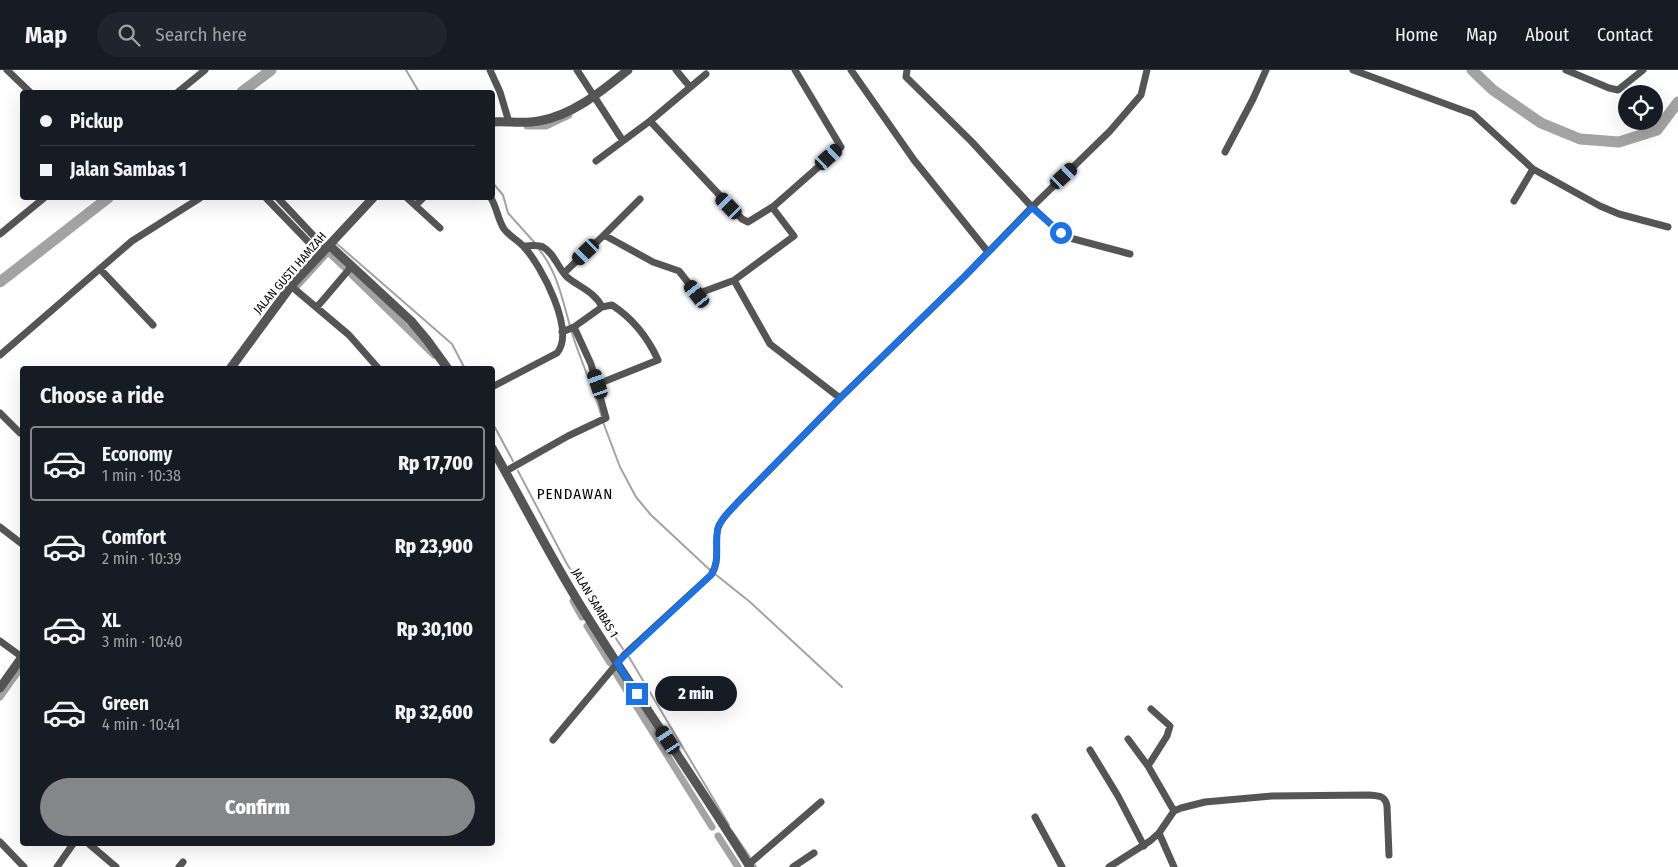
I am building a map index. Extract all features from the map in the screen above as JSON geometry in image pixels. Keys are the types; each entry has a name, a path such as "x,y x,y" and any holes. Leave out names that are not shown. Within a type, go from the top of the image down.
{"street":[{"path":"7,70 28,90"},
{"path":"180,90 205,70"},
{"path":"490,70 510,122"},
{"path":"577,70 595,95 623,141"},
{"path":"495,122 540,121 556,117 577,107 628,70"},
{"path":"676,70 690,87"},
{"path":"650,122 745,222 753,220 772,208 841,147 795,70"},
{"path":"851,70 914,160 988,252"},
{"path":"907,70 906,77 971,141 1032,208 1055,228 1070,238 1130,254"},
{"path":"553,740 617,663 713,573 716,565 718,528 725,516 840,398 1110,131 1138,100 1144,89 1147,70"},
{"path":"1225,152 1253,100 1266,70"},
{"path":"1353,70 1473,114 1533,169 1600,206 1619,214 1668,228"},
{"path":"1566,70 1618,90 1643,70"},
{"path":"596,161 650,122 706,74"},
{"path":"1514,201 1533,169"},
{"path":"564,273 640,199"},
{"path":"0,234 42,200"},
{"path":"0,355 132,241 197,200"},
{"path":"268,200 325,250 352,266 411,321 446,366"},
{"path":"280,200 325,250"},
{"name":"JALAN GUSTI HAMZAH","path":"232,366 292,286 371,200"},
{"path":"410,200 440,228"},
{"path":"416,205 421,200"},
{"path":"492,200 506,231 526,246 551,290 568,330 598,384 606,418 506,471"},
{"path":"604,235 653,262 679,271 697,294 734,281 794,236 772,208"},
{"path":"526,246 538,245 547,250 564,273 592,294 602,307"},
{"path":"317,307 352,266"},
{"path":"100,269 153,325"},
{"path":"734,281 770,344 840,398"},
{"path":"292,286 350,335 376,366"},
{"path":"495,385 557,353 568,330 602,307 612,305 630,320 648,340 658,360 598,384"},
{"path":"0,413 20,433"},
{"name":"JALAN SAMBAS 1","path":"495,453 566,581 749,866"},
{"path":"0,527 20,542"},
{"path":"0,641 20,656"},
{"path":"0,688 20,660"},
{"path":"1148,766 1167,736 1170,726 1151,709"},
{"path":"1128,739 1148,766 1174,811"},
{"path":"1090,750 1118,796 1144,846"},
{"path":"1109,867 1144,846 1159,833 1174,811 1205,802 1272,796 1369,794 1382,796 1386,800 1387,806 1389,855"},
{"path":"749,866 821,802"},
{"path":"1035,817 1062,867"},
{"path":"1159,833 1174,867"},
{"path":"0,842 24,867"},
{"path":"60,866 72,846"},
{"path":"91,846 116,867"},
{"path":"793,867 814,853"}],"waterway":[{"path":"245,90 271,70"},
{"path":"406,70 418,90"},
{"path":"1472,70 1493,90 1541,123 1580,139 1619,142 1657,130 1678,102"},
{"path":"527,126 546,126 569,115"},
{"path":"495,186 503,195 508,213 534,242"},
{"path":"0,282 105,200"},
{"path":"336,243 452,344 463,366"},
{"path":"538,248 554,275 570,326"},
{"path":"298,285 328,252 345,268"},
{"path":"352,275 434,355"},
{"path":"571,330 602,418"},
{"path":"603,422 620,467 636,497 651,515 711,571"},
{"path":"495,428 513,461"},
{"path":"518,471 567,564 586,594"},
{"path":"715,574 750,602 842,687"},
{"path":"573,601 582,617"},
{"path":"592,602 623,649"},
{"path":"587,626 610,663"},
{"path":"629,657 729,825"},
{"path":"0,697 20,669"},
{"path":"615,672 712,827"},
{"path":"732,831 750,857"},
{"path":"718,836 738,867"}],"district":[{"name":"PENDAWAN","path":"575,494"}],"route":[{"path":"637,694 617,663 711,575 716,565 718,528 725,516 840,398 1032,208 1061,233"}]}
